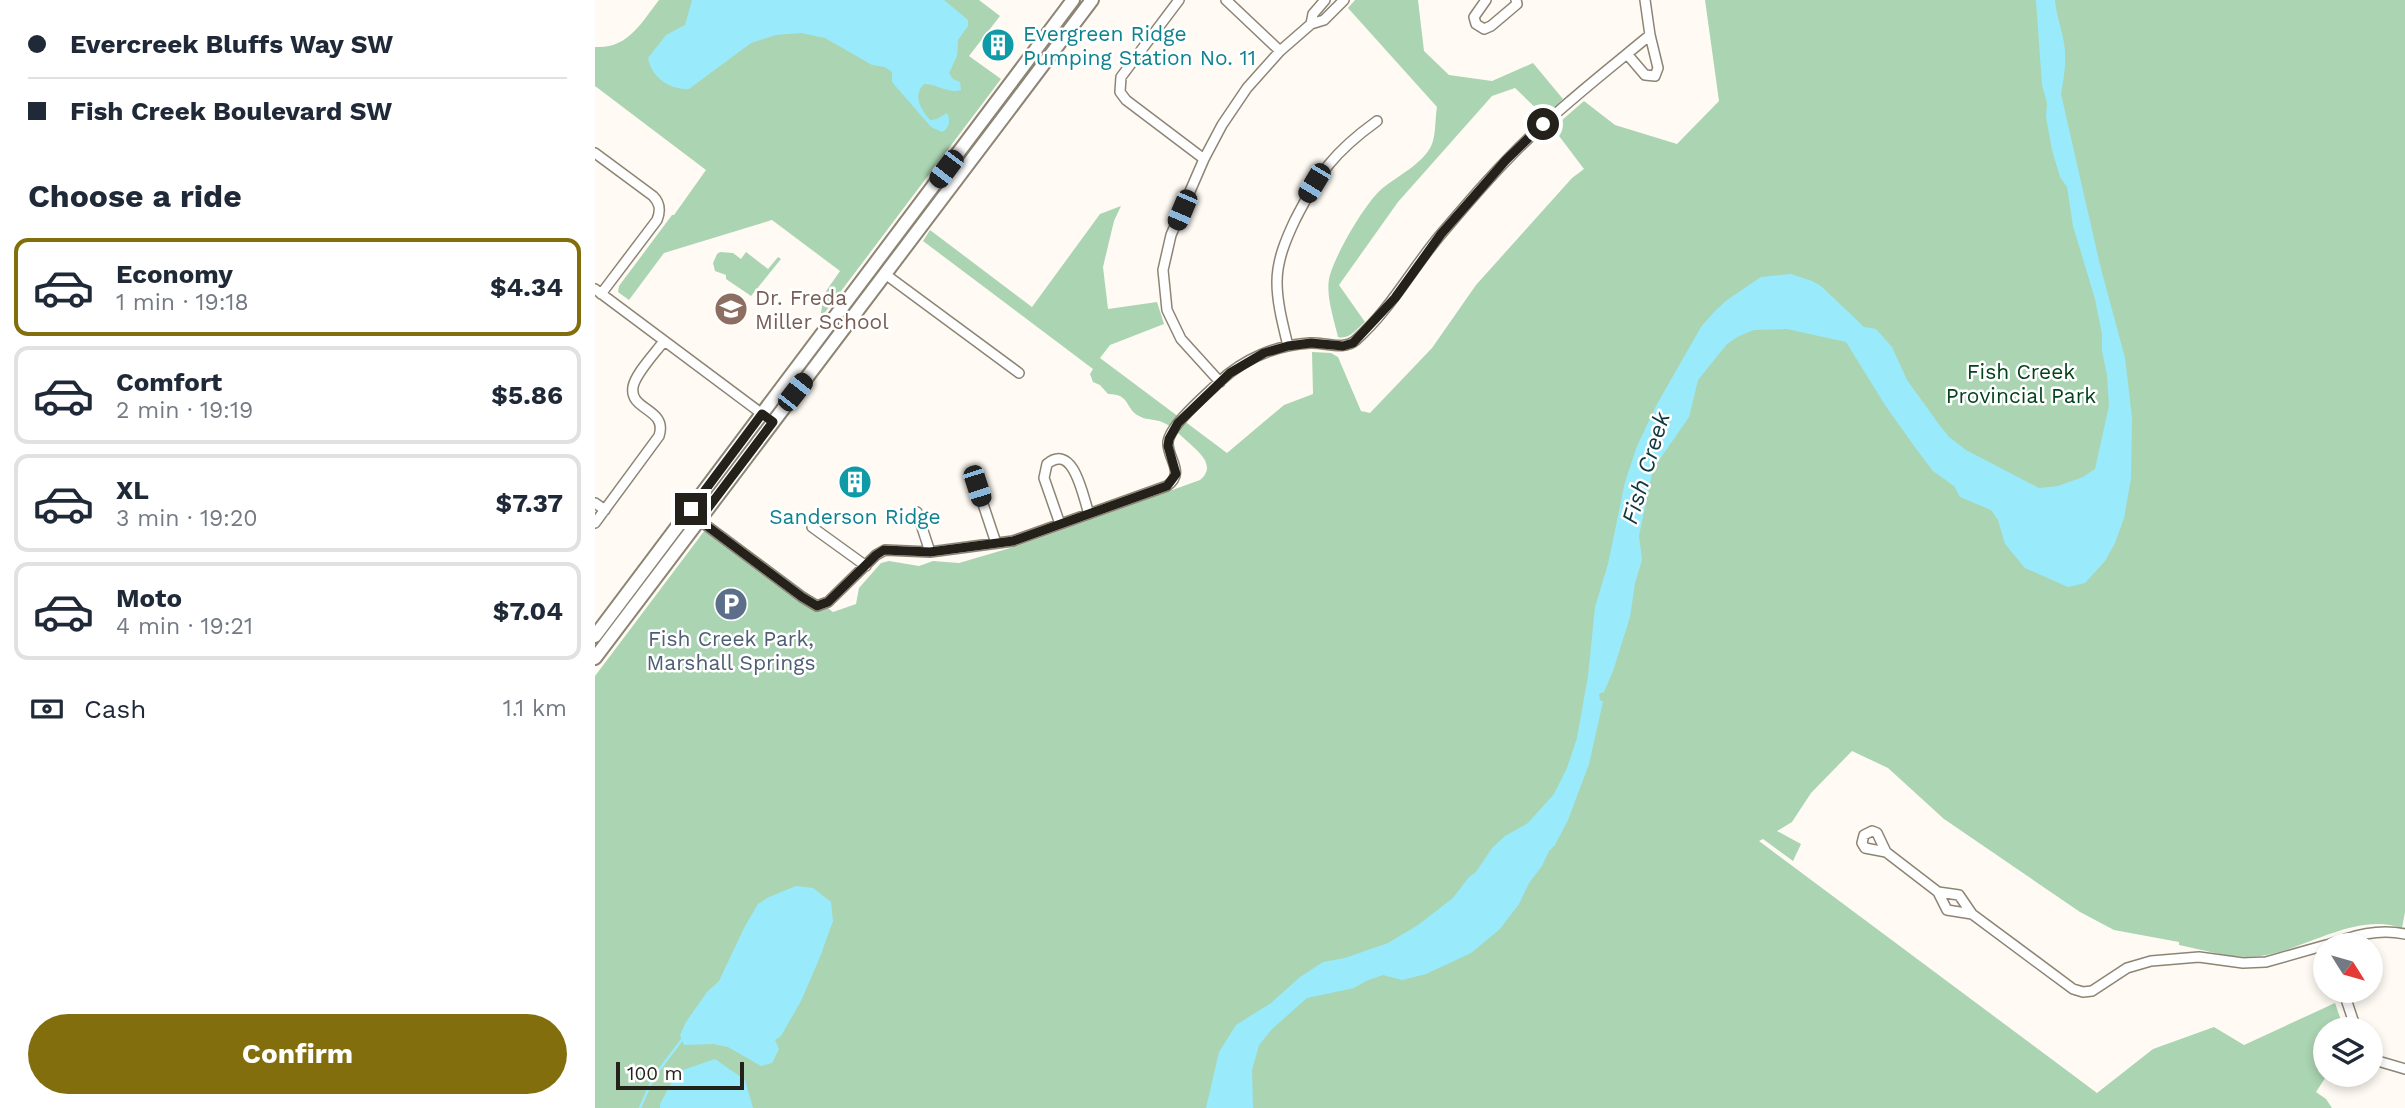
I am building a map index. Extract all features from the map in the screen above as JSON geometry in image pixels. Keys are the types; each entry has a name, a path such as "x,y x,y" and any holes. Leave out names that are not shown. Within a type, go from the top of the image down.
{"main road":[{"path":"595,658 699,520 767,418 1073,0"},
{"path":"595,636 885,274 1092,0"}],"street":[{"path":"1179,0 1121,77 1119,90 1126,100 1204,159"},
{"path":"1226,0 1280,51"},
{"path":"1311,24 1313,14 1325,0"},
{"path":"1220,382 1181,339 1167,310 1164,258 1171,235 1204,159 1232,110 1280,51 1311,24 1324,20 1343,0"},
{"path":"1486,0 1474,17 1476,24 1484,29 1517,4 1516,0"},
{"path":"1627,54 1645,75 1655,76 1658,68 1645,0"},
{"path":"699,520 817,606 828,602 884,550 930,552 1013,541 1171,483 1176,470 1168,446 1169,439 1178,423 1220,382 1247,361 1264,353 1288,346 1311,343 1343,346 1355,341 1395,298 1441,234 1506,160 1531,135 1650,35"},
{"path":"1288,346 1276,280 1283,244 1322,171 1352,139 1377,121"},
{"path":"978,127 989,135"},
{"path":"595,153 653,196 660,211 657,220 598,291 767,418"},
{"path":"885,274 1020,373"},
{"path":"595,523 659,436 659,420 635,399 633,386 664,341"},
{"path":"1060,524 1044,478 1047,464 1056,458 1066,460 1072,466 1089,514"},
{"path":"977,486 996,543"},
{"path":"595,503 605,510"},
{"path":"917,512 930,552"},
{"path":"812,527 866,566"},
{"path":"1886,852 1938,892 1948,910 1972,914"},
{"path":"1938,892 1959,895 1972,914 2073,989 2083,992 2092,990 2127,968 2151,961 2199,957 2243,963 2266,962 2313,949"},
{"path":"2364,933 2405,934"},
{"path":"2383,1063 2405,1069"}],"green space":[{"path":"659,0 979,0 1000,16 969,56 1001,79 820,319 824,294 840,271 772,220 664,253 629,300 618,292 619,286 706,170 595,86 595,47 616,44 625,39 640,26"},
{"path":"1355,0 1418,0 1424,51 1449,75 1492,81 1533,63 1563,99 1544,116 1515,88 1492,96 1398,202 1339,285 1365,322 1353,333 1342,338 1338,337 1328,286 1337,257 1369,203 1384,187 1429,151 1437,107 1348,8"},
{"name":"Fish Creek Provincial Park","path":"1705,0 2405,0 2405,912 2402,928 2384,924 2366,925 2334,933 2313,933 2313,940 2250,957 2219,954 2179,945 2179,942 2114,930 2080,912 1944,819 1888,768 1852,751 1811,793 1792,822 1777,831 1801,844 1793,861 1763,839 1759,841 2097,1093 2153,1049 2214,1027 2244,1045 2335,1003 2340,1017 2313,1017 2313,1087 2319,1087 2316,1092 2326,1099 2332,1108 595,1108 595,676 711,522 833,612 856,604 859,588 881,563 889,561 919,566 933,561 959,563 1017,546 1200,480 1207,470 1207,464 1201,455 1173,428 1141,417 1125,399 1108,394 1093,382 1090,374 1093,369 923,241 930,230 1032,307 1100,214 1121,206 1114,221 1103,267 1108,309 1157,302 1164,324 1110,345 1100,358 1227,453 1284,405 1313,394 1312,352 1331,353 1338,357 1361,411 1370,413 1432,348 1476,285 1572,178 1584,169 1553,128 1584,101 1615,125 1677,144 1719,101"},
{"path":"720,252 733,253 741,259 746,252 768,269 778,257 781,259 751,296 726,279 726,275 715,271 713,263"}],"water":[{"path":"692,0 944,0 968,20 968,26 958,40 957,56 949,73 953,79 960,82 961,90 952,91 924,84 918,98 930,120 947,113 948,127 942,132 931,127 892,82 892,72 885,67 872,65 825,38 801,33 776,35 751,43 689,89 669,85 653,71 648,58 666,35 685,25"},
{"name":"Fish Creek","path":"2036,0 2055,0 2065,49 2061,94 2100,265 2125,358 2132,418 2131,478 2124,518 2105,561 2085,583 2068,587 2025,568 2005,544 1998,520 1991,510 1960,497 1954,486 1933,471 1885,405 1846,342 1787,329 1754,330 1739,336 1727,344 1698,380 1689,417 1653,469 1639,536 1642,560 1635,583 1630,617 1613,671 1604,692 1599,694 1603,702 1589,764 1568,820 1519,904 1500,929 1471,953 1426,974 1402,980 1383,975 1354,988 1307,998 1272,1029 1259,1045 1252,1070 1253,1108 1206,1108 1219,1052 1236,1025 1271,1003 1300,977 1323,962 1345,958 1388,943 1418,925 1453,898 1476,872 1492,848 1505,836 1528,823 1554,794 1567,768 1577,738 1588,676 1595,607 1608,564 1625,482 1637,446 1657,404 1701,327 1727,300 1761,277 1791,274 1812,281 1821,286 1864,327 1876,329 1892,347 1907,380 1938,423 1949,437 1966,450 2039,488 2058,486 2083,477 2095,469 2109,406 2102,334 2095,299 2073,226 2067,187 2060,177 2052,150 2046,117 2047,103 2042,85"},
{"path":"796,886 813,888 831,902 833,921 801,1001 781,1036 775,1040 779,1049 772,1063 761,1066 728,1047 713,1044 684,1045 680,1035 686,1022 707,992 719,981 758,904"},
{"path":"715,1059 745,1080 753,1108 660,1108 677,1072"}],"waterway":[{"path":"640,1108 653,1078 684,1037"}],"place":[{"name":"Evergreen Ridge Pumping Station No. 11","path":"998,45"},
{"name":"Dr. Freda Miller School","path":"731,309"},
{"name":"Sanderson Ridge","path":"855,482"},
{"name":"Fish Creek Park, Marshall Springs","path":"731,604"}],"route":[{"path":"691,509 762,414 773,422 699,520 817,606 828,602 884,550 930,552 1013,541 1167,486 1176,474 1168,446 1169,439 1178,423 1220,382 1247,361 1280,348 1311,343 1343,346 1353,343 1395,298 1441,234 1506,160 1543,124"}]}
